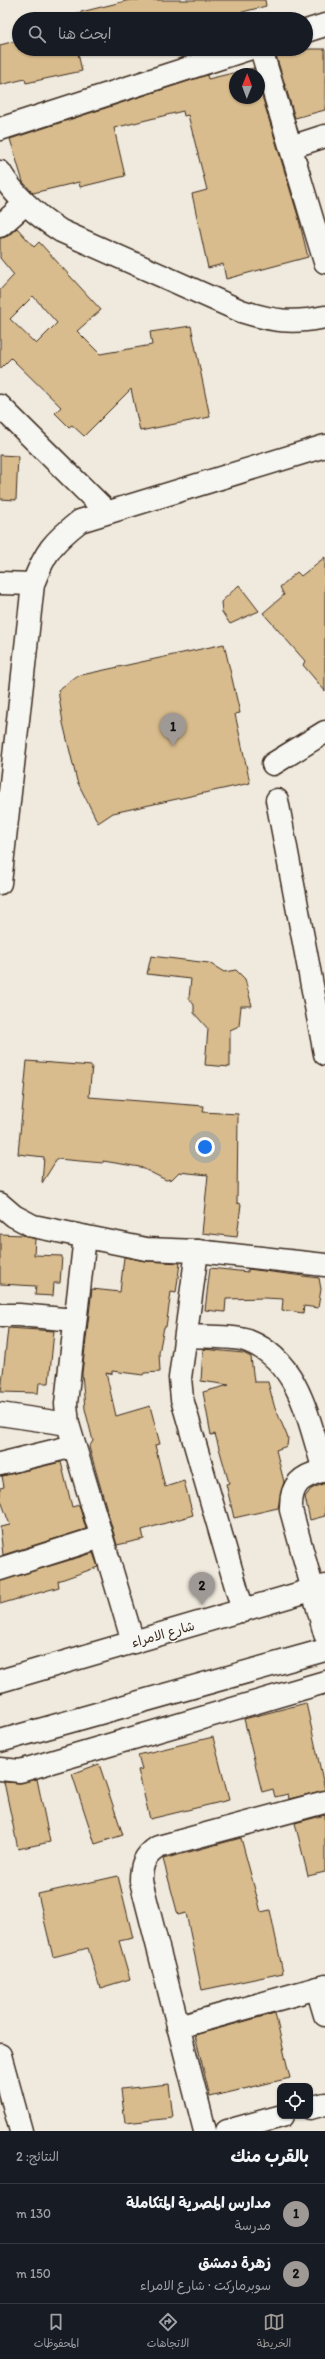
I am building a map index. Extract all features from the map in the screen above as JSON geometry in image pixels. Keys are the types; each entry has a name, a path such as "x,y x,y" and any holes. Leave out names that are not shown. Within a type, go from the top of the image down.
{"street":[{"path":"313,29 325,25"},
{"path":"0,129 226,56"},
{"path":"263,56 325,262"},
{"path":"291,147 325,136"},
{"path":"0,172 25,204 42,219 61,231 241,311 272,321 305,322 325,317"},
{"path":"0,226 25,204"},
{"path":"0,406 107,512"},
{"path":"0,884 5,806 33,584 42,559 58,538 80,521 325,446"},
{"path":"0,583 33,584"},
{"path":"272,764 325,732"},
{"path":"277,800 325,1054"},
{"path":"0,1204 14,1216 32,1226 85,1238 146,1249 197,1251 325,1266"},
{"path":"85,1238 66,1404 68,1424 133,1642"},
{"path":"197,1251 187,1336 180,1378 182,1399 243,1611"},
{"path":"0,1315 19,1315 75,1320"},
{"path":"187,1336 247,1340 267,1352 284,1367 297,1387 324,1470 302,1478 295,1488 291,1499 291,1510 319,1588 325,1634"},
{"path":"0,1414 68,1424"},
{"path":"0,1464 74,1446"},
{"path":"0,1569 101,1537"},
{"name":"شارع الامراء","path":"0,1681 319,1588"},
{"path":"0,1741 325,1650"},
{"path":"0,1769 20,1771 325,1682"},
{"path":"204,2131 141,1881 141,1869 145,1858 158,1847 325,1802"},
{"path":"178,2027 321,1987 325,2015"},
{"path":"2,2068 21,2131"},
{"path":"313,2107 325,2104"},
{"path":"227,2131 277,2117"}],"building":[{"path":"130,0 265,0 266,6 243,12 81,12"},
{"path":"12,42 12,56 79,56 82,71 26,83 25,79 0,85 0,45"},
{"path":"313,49 325,49 325,110 295,118 276,56 313,56"},
{"path":"229,74 229,104 264,104 298,216 308,257 226,279 223,264 208,268 192,194 207,190 188,115 184,116 183,111 114,128 125,176 80,187 79,182 33,193 23,182 10,139 207,75 208,79"},
{"path":"17,228 34,247 39,242 101,310 77,331 100,354 152,345 150,332 191,326 210,417 140,431 131,389 84,436 72,425 69,427 55,413 61,407 11,358 0,369 0,290 14,275 0,258 0,238 8,236","holes":["33,296 57,323 36,344 10,319"]},
{"path":"0,455 18,456 16,500 0,499"},
{"path":"325,557 325,691 303,665 305,661 263,613 284,595 280,587 297,572 301,576"},
{"path":"239,585 259,611 230,624 222,612 221,602"},
{"path":"224,644 240,713 235,714 250,783 113,813 98,823 77,781 63,723 58,690 77,676"},
{"path":"151,956 209,963 224,972 236,970 245,979 252,1006 241,1006 239,1026 230,1030 230,1067 205,1065 208,1029 194,1013 194,1005 189,998 191,979 147,974"},
{"path":"27,1061 92,1066 89,1097 204,1106 203,1112 238,1114 237,1203 241,1204 237,1237 202,1233 208,1175 179,1172 172,1179 166,1180 140,1167 103,1161 103,1163 57,1159 42,1183 44,1157 18,1154"},
{"path":"0,1234 23,1235 35,1239 34,1255 62,1256 60,1283 54,1283 53,1296 35,1295 36,1286 0,1284"},
{"path":"124,1257 145,1261 180,1263 176,1293 171,1292 166,1327 164,1327 159,1353 160,1372 144,1373 143,1375 112,1371 112,1374 106,1373 116,1416 150,1406 160,1444 155,1445 165,1487 184,1481 193,1515 142,1530 144,1539 117,1545 89,1447 93,1441 85,1409 82,1373 92,1289 120,1292"},
{"path":"210,1268 248,1272 248,1269 319,1278 321,1289 318,1308 304,1306 303,1313 282,1310 283,1299 264,1298 226,1299 225,1312 205,1310"},
{"path":"8,1328 54,1331 49,1383 39,1383 38,1393 1,1392"},
{"path":"203,1349 243,1353 251,1357 254,1382 268,1382 274,1405 288,1438 287,1446 276,1450 284,1482 278,1508 234,1518 226,1484 229,1483 215,1434 211,1435 203,1392 229,1385 201,1381"},
{"path":"61,1462 72,1507 79,1505 86,1529 3,1555 0,1527 10,1525 0,1498 0,1488 4,1487 2,1476"},
{"path":"325,1483 325,1516 310,1520 305,1497 311,1489"},
{"path":"93,1553 98,1567 58,1581 59,1587 0,1604 0,1581"},
{"path":"306,1703 325,1790 289,1799 288,1794 275,1797 273,1789 262,1792 244,1719"},
{"path":"213,1737 229,1800 150,1819 138,1770 142,1769 138,1755"},
{"path":"99,1764 123,1835 95,1844 72,1774"},
{"path":"37,1779 50,1842 18,1849 4,1782 19,1783"},
{"path":"325,1815 325,1872 308,1876 295,1823"},
{"path":"241,1838 261,1912 270,1910 283,1973 202,1990 186,1913 178,1915 163,1859"},
{"path":"118,1876 133,1938 119,1941 130,1979 100,1988 88,1948 53,1957 38,1894"},
{"path":"275,2013 290,2078 210,2097 195,2035"},
{"path":"169,2084 173,2118 125,2123 121,2089"}],"place":[{"name":"مدارس المصرية المتكاملة","path":"173,746"},
{"name":"زهرة دمشق","path":"202,1605"}]}
